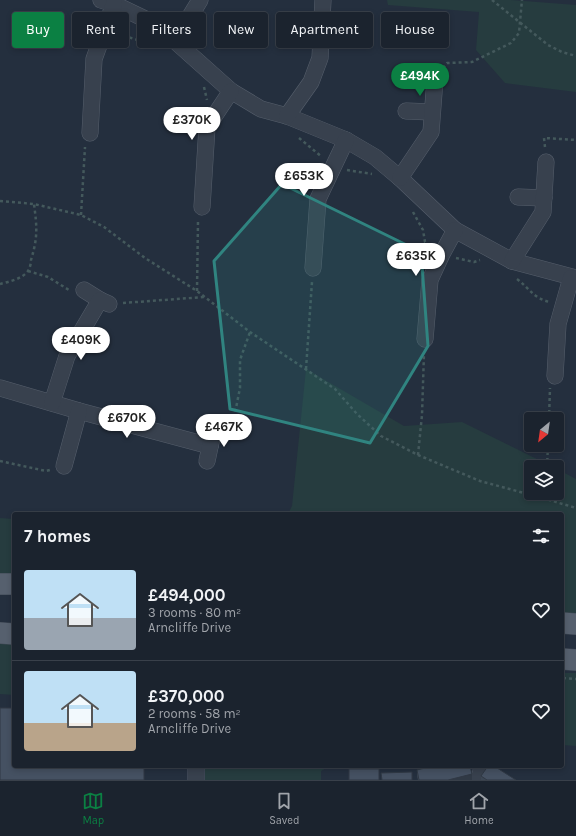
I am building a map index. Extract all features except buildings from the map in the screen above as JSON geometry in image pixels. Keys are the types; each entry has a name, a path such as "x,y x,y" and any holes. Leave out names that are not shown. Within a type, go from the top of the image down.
{"main road":[{"path":"0,584 12,584"},
{"path":"564,623 576,624"},
{"path":"0,633 12,634"},
{"path":"564,659 576,660"}],"street":[{"path":"193,12 200,0"},
{"path":"287,116 310,82 320,58 322,0"},
{"path":"90,133 94,59 108,2 137,15"},
{"path":"183,48 232,91 261,109 287,116 346,140 375,157 400,178 455,230 512,261 573,278 558,324 556,376"},
{"path":"400,178 431,132 435,79"},
{"path":"202,207 207,127 232,91"},
{"path":"406,111 432,112"},
{"path":"313,268 318,199 346,140"},
{"path":"512,261 543,212 546,162"},
{"path":"518,197 544,198"},
{"path":"425,339 430,280 455,230"},
{"path":"52,403 67,356 104,302 84,290"},
{"path":"0,388 79,411 209,454 221,431"},
{"path":"64,466 79,411"},
{"path":"196,768 196,780"},
{"path":"479,780 482,768"}],"path":[{"path":"492,0 548,45 562,52 576,56"},
{"path":"435,79 447,62 472,62 511,43 519,33 522,0"},
{"path":"81,215 85,144 90,133"},
{"path":"546,162 544,138 576,140"},
{"path":"0,201 34,204 81,215 104,227 145,258 204,297 250,332 335,389 357,414 381,436 418,455 480,481 524,492"},
{"path":"0,284 18,278 28,271 37,240 34,204"},
{"path":"197,292 198,215 202,207"},
{"path":"306,369 313,268"},
{"path":"28,271 48,277 78,295 84,290"},
{"path":"104,302 204,297"},
{"path":"221,431 236,408 240,388 240,360 250,332"},
{"path":"418,455 422,415 425,339"},
{"path":"549,412 550,380 556,376"},
{"path":"0,461 46,471 64,466"},
{"path":"552,500 576,508"},
{"path":"564,678 576,680"}],"highlighted area":[{"path":"282,184 421,252 428,346 370,443 230,409 214,261"}],"green space":[{"path":"387,0 511,0 576,5 576,92 505,83 476,50 479,12 388,5"},
{"path":"306,369 404,426 462,422 539,460 524,460 524,500 564,500 564,473 576,479 576,624 564,623 564,512 289,512 292,506"},
{"path":"0,518 12,519 12,584 0,584"},
{"path":"0,636 12,637 12,695 0,694"},
{"path":"564,673 576,673 576,746 564,745"},
{"path":"205,768 326,768 321,771 321,780 205,780"}]}
